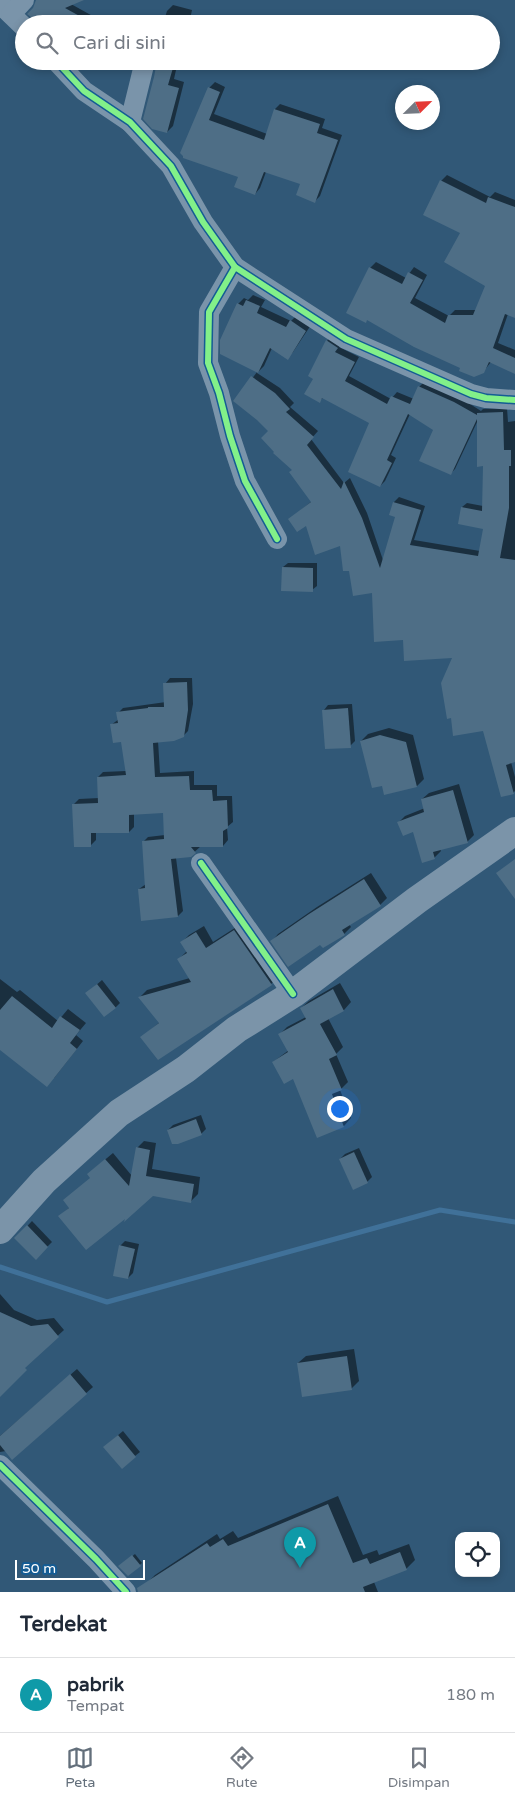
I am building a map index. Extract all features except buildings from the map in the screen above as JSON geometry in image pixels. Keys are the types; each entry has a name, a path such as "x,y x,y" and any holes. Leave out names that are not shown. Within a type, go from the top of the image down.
{"highway":[{"path":"0,1230 44,1181 119,1112 186,1069 237,1029 293,994 417,900 515,831"}],"street":[{"path":"64,70 84,91 130,122 171,166 203,222 235,267 346,339 471,394 486,398 515,400"},
{"path":"130,122 143,70"},
{"path":"235,267 208,312 208,363 219,393 230,436 245,481 277,539"},
{"path":"201,863 293,994"},
{"path":"0,1465 96,1559 126,1592"}],"waterway":[{"path":"0,1267 107,1302 440,1210 515,1222"}],"cycle path":[{"path":"64,70 84,91 130,122 171,166 203,222 235,267 346,339 471,394 486,398 515,400"},
{"path":"235,267 209,312 208,363 219,393 230,436 245,481 277,539"},
{"path":"201,863 293,994"},
{"path":"0,1465 96,1559 126,1592"}],"place":[{"name":"pabrik","path":"300,1568"}]}
